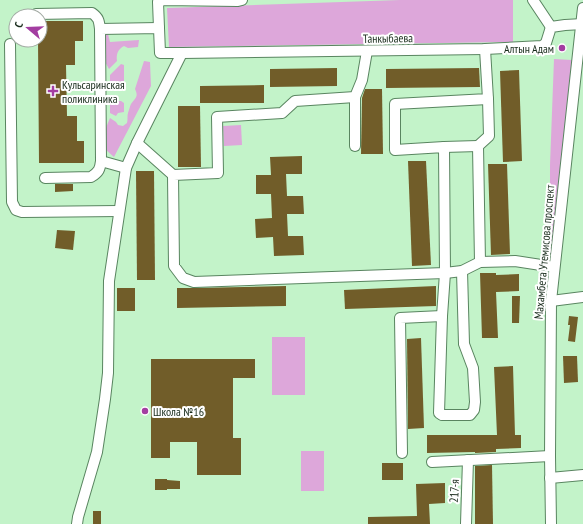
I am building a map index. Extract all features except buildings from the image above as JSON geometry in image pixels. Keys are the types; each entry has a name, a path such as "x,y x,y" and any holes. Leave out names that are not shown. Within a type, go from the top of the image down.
{"street":[{"path":"100,29 159,28 158,2 164,0 242,0"},
{"path":"533,0 552,27 582,24"},
{"name":"Махамбета Утемисова проспект","path":"551,524 551,301 583,8"},
{"path":"45,178 92,177 97,174 101,161 99,21 92,13 48,14"},
{"name":"Танкыбаева","path":"159,28 160,53 182,54 485,49 542,46 546,43 552,27"},
{"path":"10,48 12,202 16,210 22,212 119,211"},
{"path":"485,49 488,99 489,136 478,146 395,150 395,104 488,99"},
{"path":"355,146 355,97 362,80 366,51"},
{"path":"78,524 78,517 97,452 103,414 108,372 109,282 126,168 182,54"},
{"path":"137,143 173,175 218,173 217,117 282,113 295,101 355,97"},
{"path":"478,146 480,262"},
{"path":"444,147 445,273 439,413 442,415 470,415 474,410 473,368 464,344 462,271"},
{"path":"101,161 126,168"},
{"path":"173,175 174,266 182,278 194,282 445,273 462,271 480,262 514,261 554,267"},
{"path":"551,301 583,297"},
{"path":"402,454 400,318 442,316"},
{"path":"432,462 550,456"},
{"name":"217-я","path":"466,524 468,460"},
{"path":"550,478 583,475"}],"shaded area":[{"path":"400,0 513,0 513,42 169,47 167,8"},
{"path":"105,33 108,34 110,42 139,40 138,47 128,48 124,46 120,49 117,54 117,61 109,69 104,60 103,36"},
{"path":"554,59 572,60 553,258 550,257 550,165"},
{"path":"144,61 150,62 151,86 114,157 105,149 105,130 110,118 118,125 123,126 127,123 130,106 137,96 135,89"},
{"path":"121,64 124,65 124,84 120,88 110,88 110,75"},
{"path":"110,101 121,101 124,103 124,112 118,113 116,116 110,113"},
{"path":"241,125 242,145 224,146 223,126"},
{"path":"272,337 305,337 305,395 272,395"},
{"path":"301,451 324,451 324,491 301,491"}],"place":[{"name":"Алтын Адам","path":"562,48"},
{"name":"Кульсаринская поликлиника","path":"53,91"},
{"name":"Школа №16","path":"145,411"}]}
